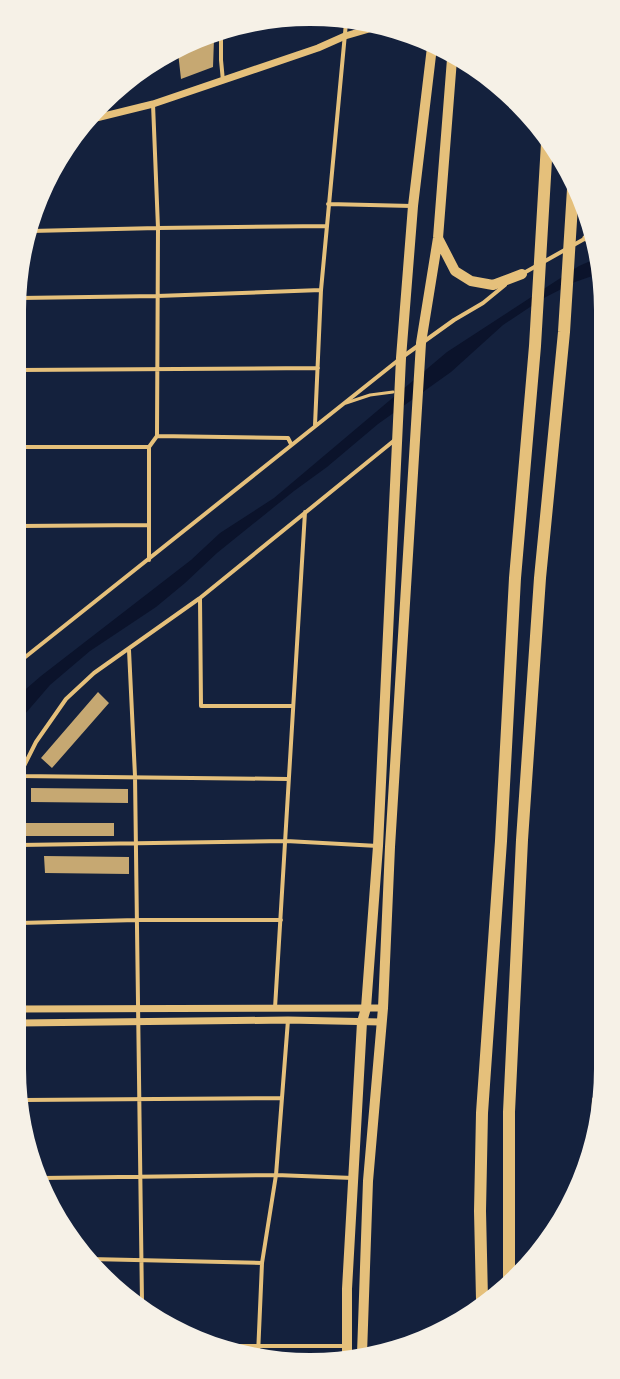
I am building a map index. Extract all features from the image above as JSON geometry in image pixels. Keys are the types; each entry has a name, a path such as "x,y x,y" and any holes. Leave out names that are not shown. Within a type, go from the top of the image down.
{"highway":[{"path":"482,1295 480,1211 482,1113 501,841 515,578 535,346 543,233 547,153"},
{"path":"509,1272 509,1112 522,840 540,578 564,332 573,203"}],"main road":[{"path":"347,1351 347,1289 362,1022 366,1008 378,846 401,358 413,206 431,53"},
{"path":"362,1348 368,1181 383,1008 390,847 421,343 438,238 452,64"},
{"path":"438,238 455,271 471,281 493,285 522,274"}],"street":[{"path":"315,425 321,290 346,28"},
{"path":"102,117 153,104 223,81 363,31"},
{"path":"221,40 223,81"},
{"path":"149,560 149,447 157,436 158,368 158,228 153,104"},
{"path":"328,204 413,206"},
{"path":"37,232 158,228 327,226"},
{"path":"26,657 149,560 341,404 421,343 454,320 483,303 499,289 522,274 585,240"},
{"path":"27,298 157,296 321,290"},
{"path":"26,370 318,368"},
{"path":"157,436 288,438 291,444"},
{"path":"26,762 36,742 66,699 94,673 129,650 200,598 396,439"},
{"path":"26,447 149,447"},
{"path":"275,1008 305,512"},
{"path":"26,526 148,526"},
{"path":"200,598 201,706 293,706"},
{"path":"129,650 135,776 138,1022 142,1177 142,1298"},
{"path":"26,776 135,776 288,779"},
{"path":"26,845 286,841 378,846"},
{"path":"26,923 137,920 281,920"},
{"path":"26,1009 138,1010 383,1008"},
{"path":"257,1346 262,1262 276,1175 288,1020"},
{"path":"26,1023 288,1020 381,1022"},
{"path":"28,1100 281,1098"},
{"path":"48,1178 276,1175 354,1178"},
{"path":"99,1259 262,1262"},
{"path":"247,1346 347,1346"}],"lane":[{"path":"341,404 370,395 393,392"}],"water":[{"path":"590,261 592,276 575,282 542,299 503,325 451,372 378,424 327,467 294,491 217,553 185,583 156,607 90,651 50,685 26,713 26,689 41,676 191,560 220,533 274,498 447,352 579,266"}],"building":[{"path":"214,43 213,67 181,79 179,58"},
{"path":"98,692 109,703 52,768 41,758"},
{"path":"31,788 128,789 128,803 31,802"},
{"path":"26,823 114,823 114,836 26,836"},
{"path":"44,856 129,857 129,874 45,873"}]}
